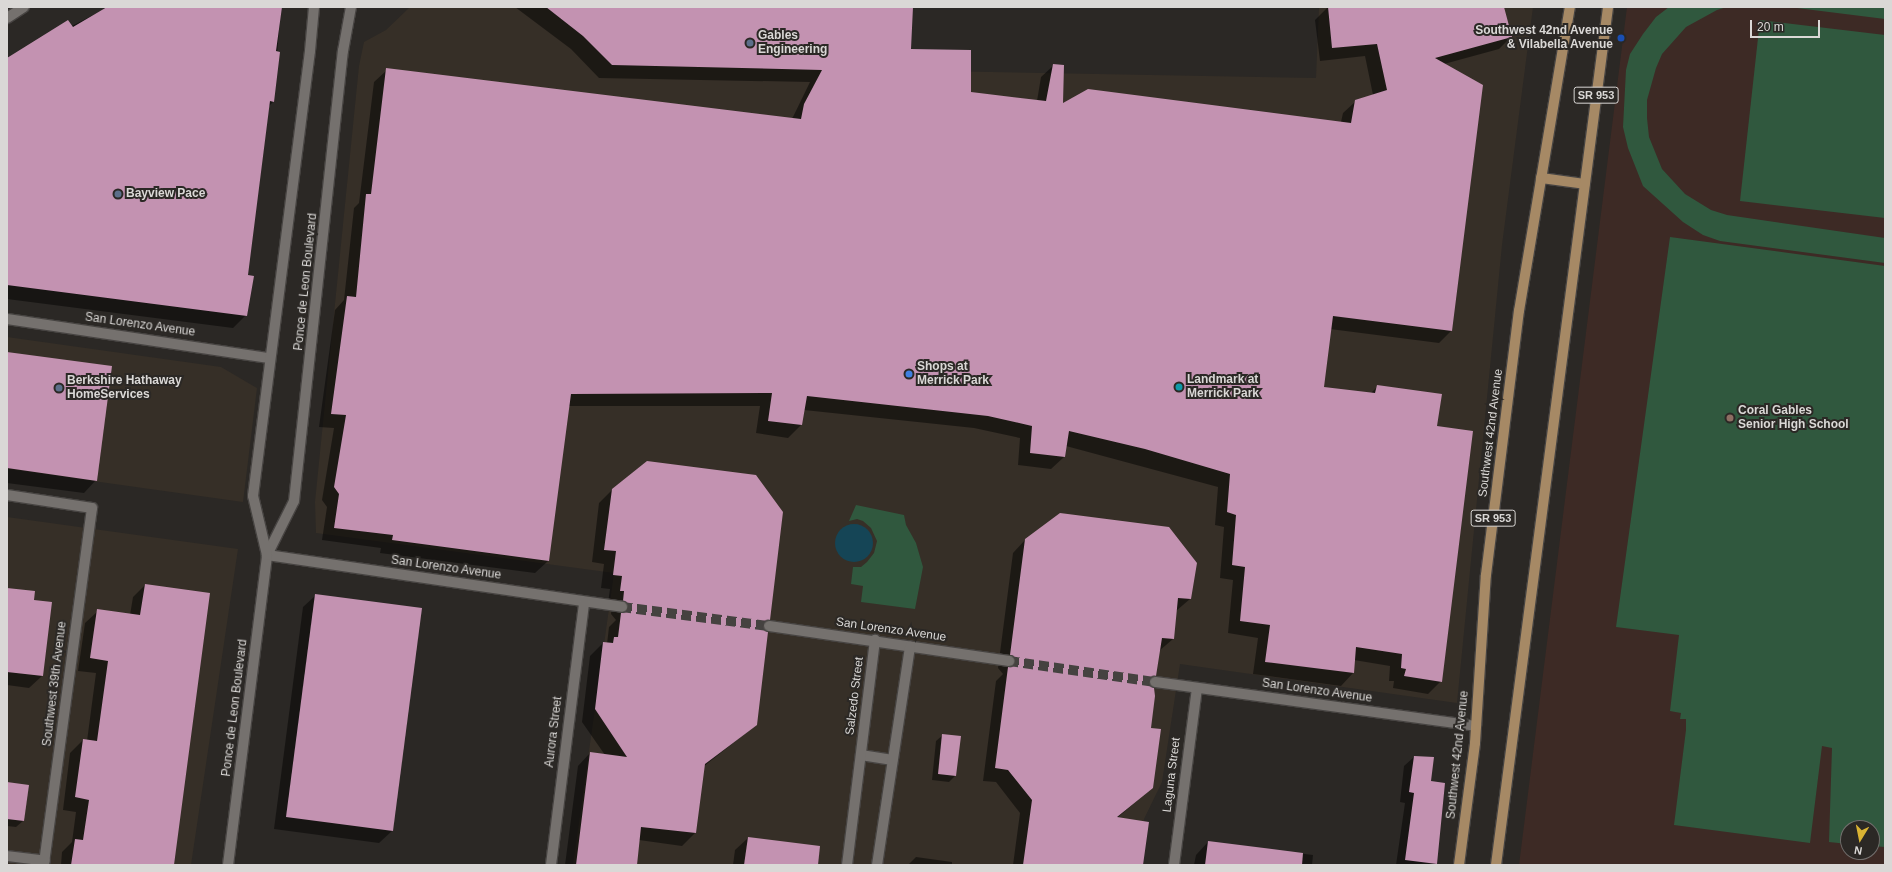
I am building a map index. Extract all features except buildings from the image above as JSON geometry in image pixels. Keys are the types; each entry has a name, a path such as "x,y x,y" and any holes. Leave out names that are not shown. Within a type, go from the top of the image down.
{"main road":[{"name":"Southwest 42nd Avenue","path":"1459,865 1476,726 1486,575 1519,311 1541,178 1556,100 1570,7"},
{"name":"SR 953","path":"1496,865 1608,7"},
{"path":"1541,178 1585,184"}],"street":[{"path":"7,18 24,7"},
{"name":"Ponce de Leon Boulevard","path":"267,555 253,496 310,51 314,7"},
{"name":"Ponce de Leon Boulevard","path":"228,865 267,555 294,501 343,51 351,7"},
{"name":"San Lorenzo Avenue","path":"7,319 270,358"},
{"name":"Southwest 39th Avenue","path":"7,495 92,508 45,863"},
{"name":"San Lorenzo Avenue","path":"267,555 622,607"},
{"name":"Aurora Street","path":"551,865 584,602"},
{"name":"San Lorenzo Avenue","path":"769,626 1009,660"},
{"name":"Salzedo Street","path":"847,865 875,640"},
{"path":"877,865 910,646"},
{"name":"San Lorenzo Avenue","path":"1155,682 1476,726"},
{"name":"Laguna Street","path":"1174,865 1197,688"},
{"path":"861,756 893,760"},
{"path":"7,856 45,863"}],"shaded area":[{"name":"Shops at Merrick Park","path":"410,7 546,7 583,36 612,65 1316,78 1319,7 1533,7 1502,245 1457,703 1180,664 1162,782 1144,819 1140,865 573,865 614,573 316,533 315,502 359,66 364,42 386,30"},
{"name":"Coral Gables Senior High School","path":"1627,7 1885,7 1885,865 1519,865"},
{"path":"7,337 221,367 257,388 243,502 7,469"},
{"path":"7,517 238,549 191,865 7,865"}],"green space":[{"path":"1669,7 1727,7 1717,10 1686,27 1662,54 1656,68 1647,100 1647,118 1649,137 1662,169 1685,194 1711,210 1727,215 1885,238 1885,263 1720,241 1703,235 1683,222 1643,186 1628,148 1623,127 1626,70 1630,54 1643,34 1656,17"},
{"path":"1789,7 1885,7 1885,19"},
{"path":"1760,20 1885,35 1885,218 1740,201"},
{"path":"1670,237 1885,266 1885,847 1880,847 1880,820 1840,820 1840,843 1829,842 1832,748 1822,746 1810,843 1674,825 1686,730 1686,719 1680,719 1681,713 1670,711 1679,635 1616,627"},
{"path":"856,505 904,515 906,525 916,543 923,567 915,609 861,602 863,586 851,584 853,567 861,567 867,562 874,553 877,541 871,528 863,521 857,519 849,521"}],"water":[{"path":"850,524 858,524 865,527 870,532 873,543 870,554 865,559 858,562 850,562 843,559 838,554 835,547 835,539 838,532 843,527"}],"tunnel":[{"path":"622,607 769,626"},
{"path":"1009,661 1155,682"}],"place":[{"name":"Southwest 42nd Avenue & Vilabella Avenue","path":"1621,38"},
{"name":"Gables Engineering","path":"750,43"},
{"name":"Bayview Pace","path":"118,194"},
{"name":"Shops at Merrick Park","path":"909,374"},
{"name":"Landmark at Merrick Park","path":"1179,387"},
{"name":"Berkshire Hathaway HomeServices","path":"59,388"},
{"name":"Coral Gables Senior High School","path":"1730,418"}]}
